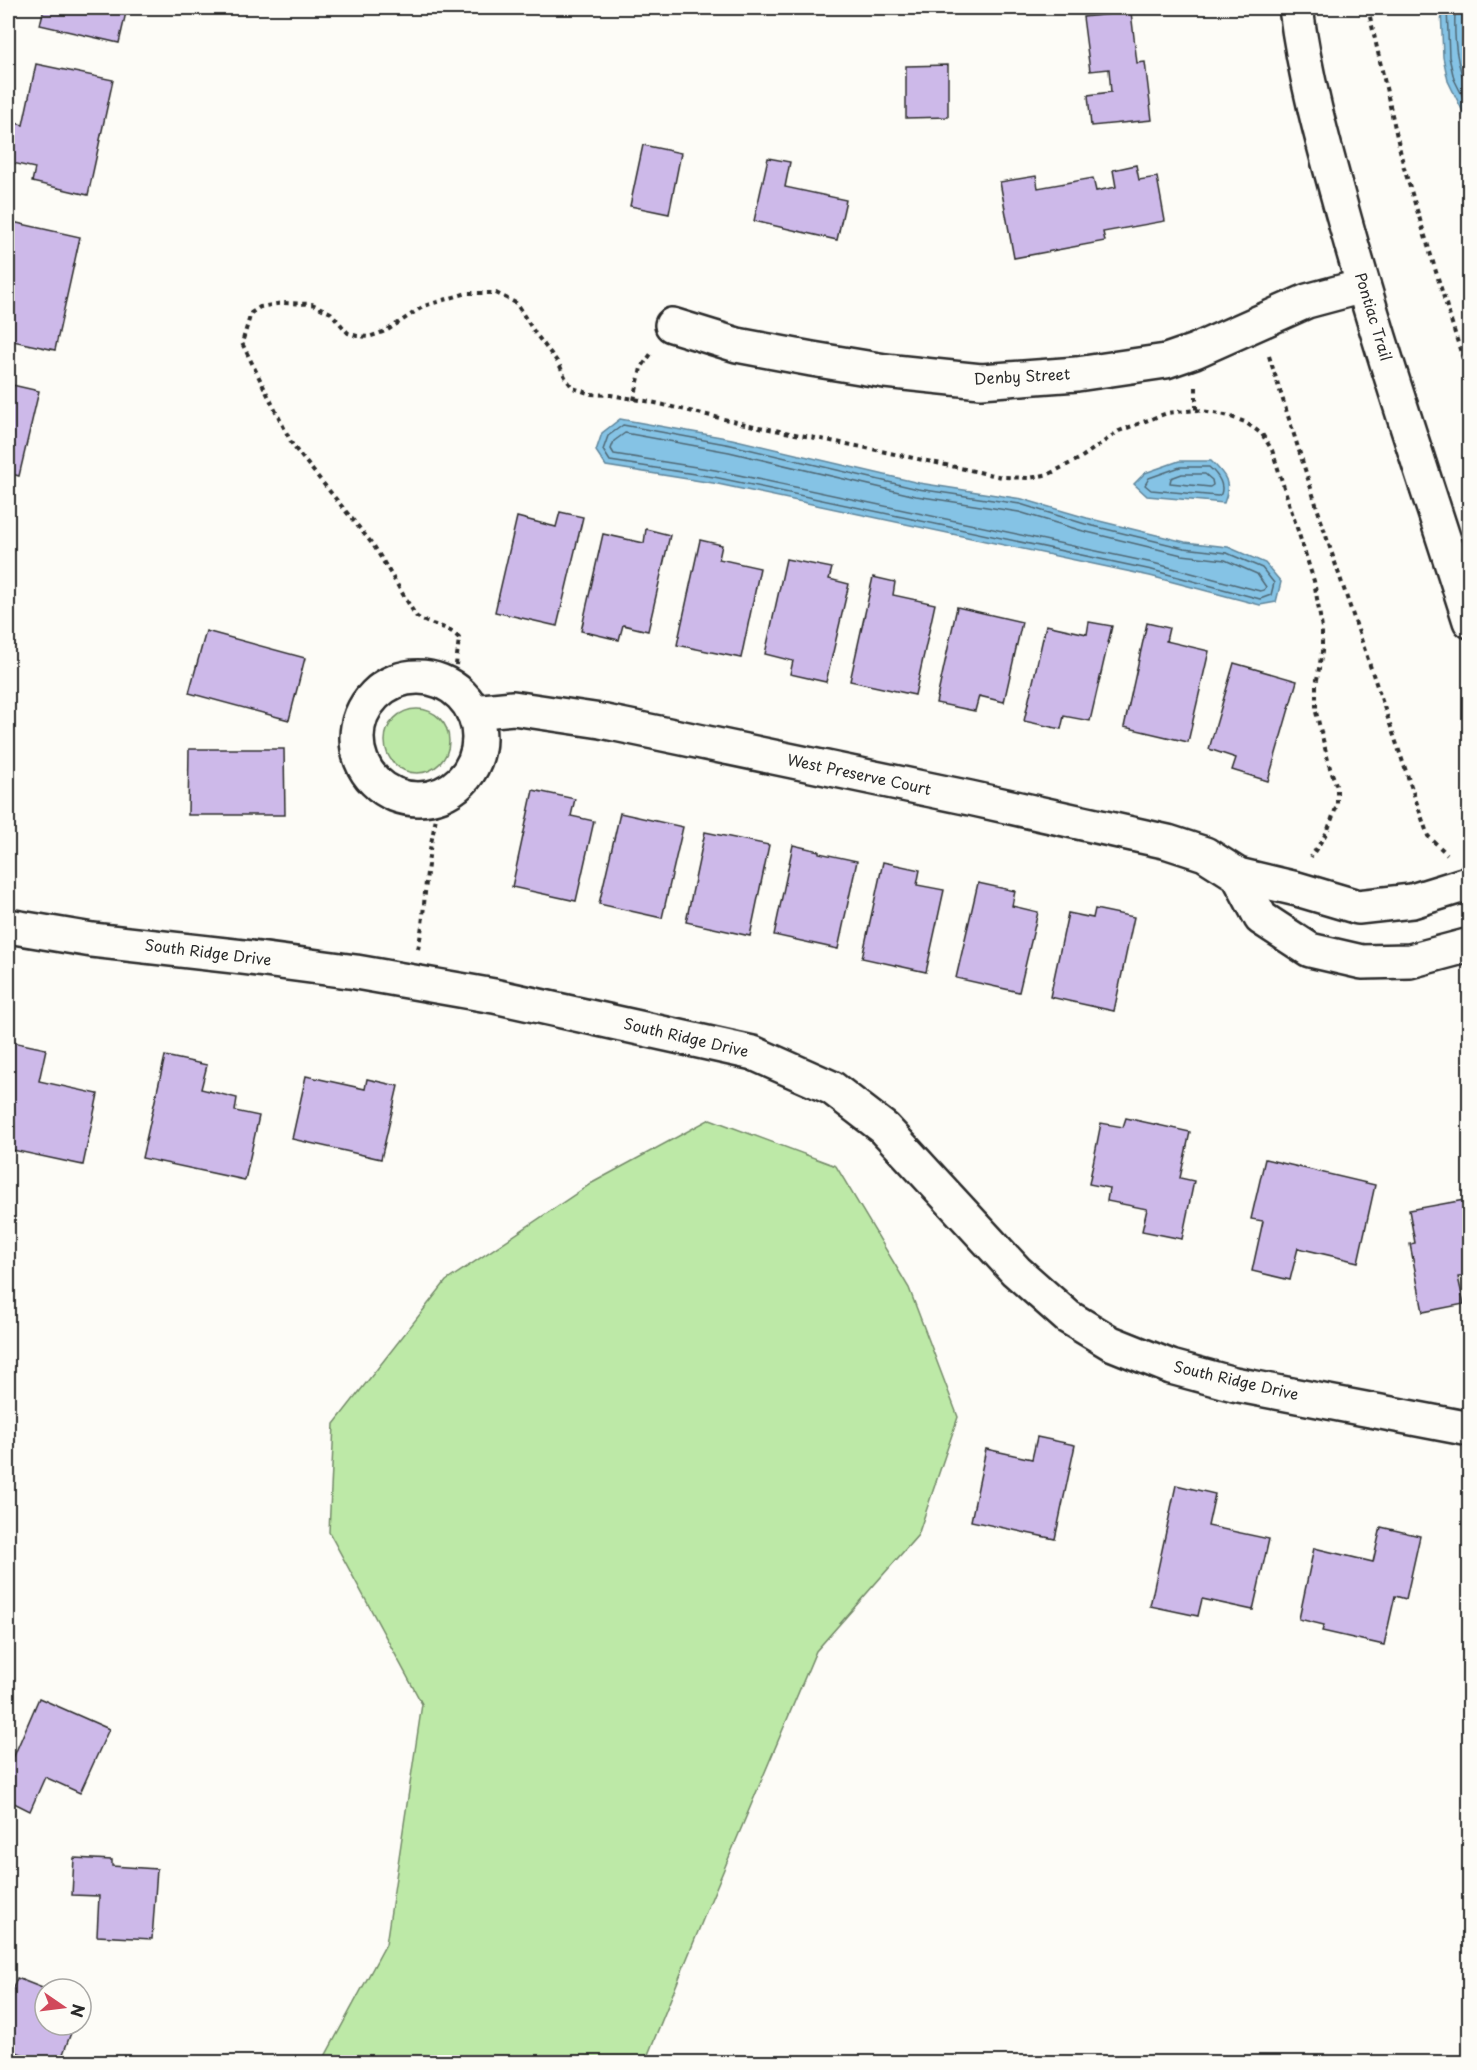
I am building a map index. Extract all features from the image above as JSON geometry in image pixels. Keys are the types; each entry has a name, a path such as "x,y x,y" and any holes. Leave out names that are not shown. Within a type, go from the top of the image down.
{"street":[{"name":"Pontiac Trail","path":"1296,8 1321,136 1363,286 1470,621"},
{"name":"Denby Street","path":"672,325 737,345 802,357 885,371 981,381 1077,374 1166,361 1195,351 1307,302 1363,286"},
{"name":"West Preserve Court","path":"439,796 420,800 400,797 382,788 367,774 359,755 357,736 361,716 371,698 386,685 405,678 426,678 445,683 463,701 601,721 1168,842 1205,854 1238,875 1305,891 1358,907 1412,902 1465,884"},
{"path":"439,796 457,785 470,770 478,751 478,731 463,701"},
{"name":"West Preserve Court","path":"1238,875 1261,918 1310,950 1362,962 1401,961 1470,945"},
{"name":"South Ridge Drive","path":"8,926 92,940 345,970 599,1018 753,1053 832,1088 885,1128 1016,1270 1068,1317 1111,1343 1171,1367 1234,1384 1470,1429"}],"path":[{"path":"1368,8 1404,168 1470,382"},
{"path":"463,701 459,638 452,630 424,622 416,616 374,546 293,446 242,343 251,314 260,307 283,303 312,304 331,313 348,333 369,337 386,331 424,306 466,292 496,293 516,303 573,388 591,394 651,402 754,426 1002,477 1030,478 1049,474 1079,459 1119,431 1167,413 1197,410 1225,415 1245,422 1262,434 1272,450 1314,581 1322,628 1316,712 1337,787 1337,805 1327,832 1311,857"},
{"path":"1259,324 1328,542 1428,836 1452,859 1465,884"},
{"path":"634,400 641,368 672,325"},
{"path":"410,982 421,935 428,862 439,796"}],"green space":[{"path":"417,709 429,711 440,718 447,729 449,741 447,753 440,764 429,771 417,773 405,771 394,764 387,753 385,741 387,729 394,718 405,711"},
{"path":"710,1119 836,1166 909,1288 958,1417 918,1535 816,1651 645,2062 322,2062 386,1944 422,1704 329,1532 334,1424 446,1281 592,1183"}],"water":[{"path":"1441,8 1469,8 1469,124 1448,81 1443,57"},
{"path":"620,419 732,439 919,483 1022,499 1185,542 1228,547 1265,563 1281,582 1276,602 1260,605 1150,576 713,483 606,466 596,451 602,433"},
{"path":"1179,461 1211,461 1226,480 1227,490 1224,503 1147,496 1134,484 1145,473"}],"building":[{"path":"44,8 127,8 119,43 40,25"},
{"path":"1095,8 1121,8 1121,10 1095,11"},
{"path":"1131,12 1137,63 1145,62 1152,120 1091,126 1088,95 1111,92 1109,69 1090,71 1083,17"},
{"path":"36,64 113,80 88,195 32,182 35,168 8,162 8,121 23,125"},
{"path":"948,65 948,117 906,118 906,66"},
{"path":"643,145 681,153 669,214 630,206"},
{"path":"768,158 790,162 785,187 846,200 837,240 754,221"},
{"path":"1136,165 1139,180 1157,177 1165,221 1103,232 1105,241 1014,258 1000,182 1036,176 1038,188 1093,178 1096,191 1116,187 1113,170"},
{"path":"8,221 80,237 55,350 8,340"},
{"path":"8,384 39,391 19,476 8,473"},
{"path":"560,512 583,517 557,626 495,612 517,517 556,527"},
{"path":"646,529 670,535 648,631 623,625 619,640 581,631 603,534 644,543"},
{"path":"700,540 722,545 719,559 760,568 741,658 677,645"},
{"path":"786,559 832,568 829,579 849,584 826,682 790,674 793,661 765,654"},
{"path":"873,577 895,582 893,595 935,604 915,695 850,681"},
{"path":"957,607 1022,622 1004,702 979,696 975,711 936,703"},
{"path":"1089,622 1112,626 1090,721 1064,716 1061,729 1024,721 1046,625 1087,634"},
{"path":"1147,623 1169,628 1166,641 1209,651 1188,742 1124,727"},
{"path":"206,631 305,658 289,720 189,693"},
{"path":"1234,663 1297,681 1268,781 1232,770 1236,758 1209,749"},
{"path":"189,749 284,749 285,815 188,815"},
{"path":"533,790 575,799 571,816 594,821 576,901 512,887"},
{"path":"620,813 683,827 662,918 599,904"},
{"path":"705,832 769,845 750,936 686,922"},
{"path":"793,845 857,861 838,949 774,935"},
{"path":"883,862 920,870 917,885 944,890 926,972 862,958"},
{"path":"978,883 1015,891 1012,906 1038,912 1019,992 956,978"},
{"path":"1095,909 1134,917 1114,1011 1050,997 1068,913 1093,918"},
{"path":"8,1041 46,1049 39,1081 98,1094 83,1165 8,1149"},
{"path":"165,1056 207,1065 201,1089 237,1098 235,1111 259,1116 245,1180 142,1158"},
{"path":"306,1076 365,1089 367,1079 398,1086 381,1159 292,1139"},
{"path":"1126,1118 1190,1132 1180,1178 1194,1181 1182,1239 1142,1231 1147,1209 1107,1201 1109,1188 1089,1184 1101,1123 1123,1127"},
{"path":"1265,1159 1375,1185 1358,1262 1298,1248 1290,1280 1252,1271 1263,1221 1251,1219"},
{"path":"1470,1199 1470,1275 1458,1277 1464,1304 1423,1312 1410,1244 1415,1243 1409,1210"},
{"path":"1037,1437 1075,1445 1055,1539 971,1521 986,1449 1032,1459"},
{"path":"1176,1485 1215,1494 1208,1526 1269,1539 1253,1610 1202,1599 1198,1616 1150,1606"},
{"path":"1381,1527 1420,1536 1406,1599 1395,1596 1384,1645 1322,1631 1324,1625 1299,1619 1314,1548 1373,1562"},
{"path":"39,1698 109,1729 80,1793 45,1777 30,1811 8,1800 8,1770"},
{"path":"74,1858 112,1860 112,1866 157,1869 152,1939 97,1936 99,1896 72,1895"},
{"path":"17,1978 33,1984 33,2037 69,2037 60,2062 43,2062 8,2049 8,2002"}]}
